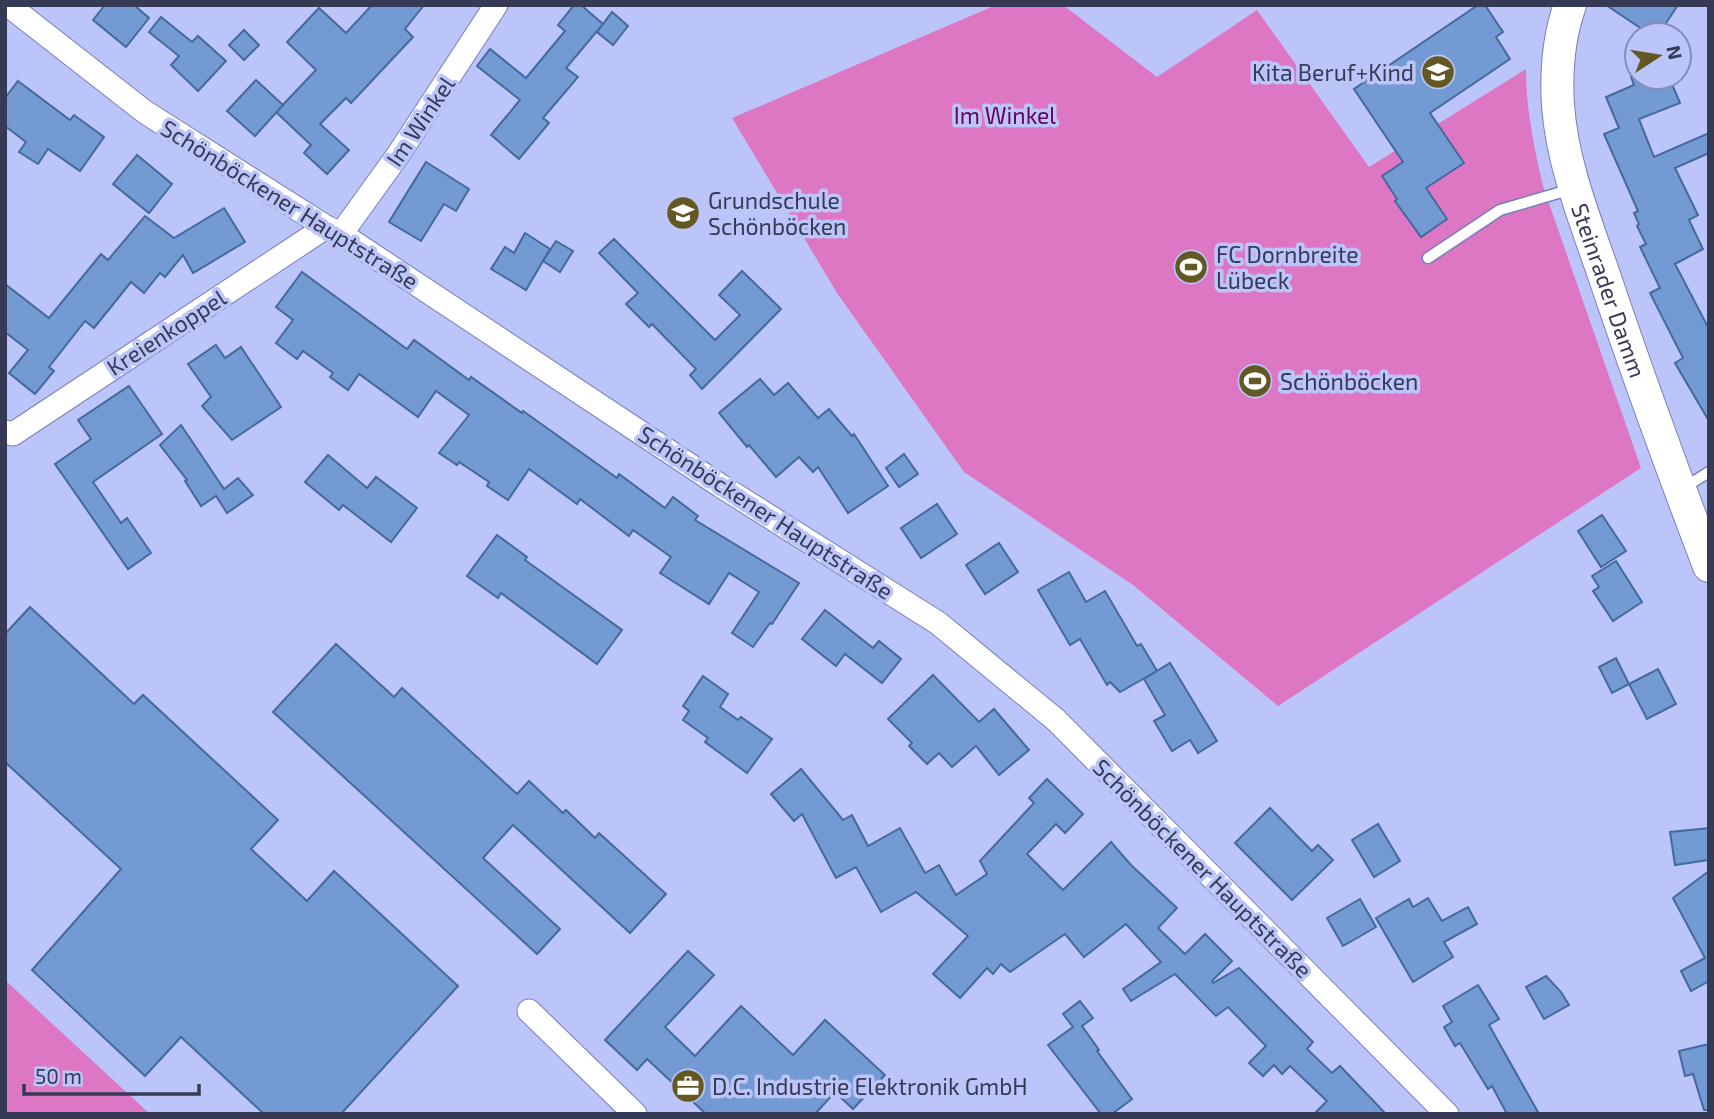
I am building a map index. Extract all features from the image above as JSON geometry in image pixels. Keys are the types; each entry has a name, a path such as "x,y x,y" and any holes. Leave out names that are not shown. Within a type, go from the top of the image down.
{"main road":[{"name":"Steinrader Damm","path":"1570,5 1561,40 1558,106 1574,188 1657,432 1709,566"}],"street":[{"name":"Im Winkel","path":"334,231 398,155 496,5"},
{"name":"Schönböckener Hauptstraße","path":"11,6 145,112 334,231 721,486 939,623 1056,720 1447,1114"},
{"name":"Kreienkoppel","path":"5,432 13,434 334,231"},
{"path":"529,1011 635,1114"}],"lane":[{"path":"1428,258 1500,210 1574,188"},
{"path":"1680,491 1709,472"}],"green space":[{"name":"Schönböcken","path":"996,5 1063,5 1157,77 1257,10 1369,167 1526,69 1529,114 1543,186 1641,468 1278,706 1133,585 964,472 837,293 732,118"},
{"path":"5,980 150,1114 5,1114"}],"building":[{"path":"105,5 134,5 149,18 126,47 93,20"},
{"path":"372,5 424,5 405,29 413,37 351,103 346,98 320,124 349,150 327,174 304,153 311,145 276,112 316,70 287,42 319,8 346,33"},
{"path":"574,5 581,5 603,24 566,68 578,77 543,118 549,123 519,159 491,135 520,100 477,66 490,49 526,78 565,31 558,25"},
{"path":"1478,5 1485,5 1503,32 1496,37 1510,59 1430,113 1464,163 1426,188 1447,219 1421,237 1395,201 1397,199 1382,176 1403,162 1354,89"},
{"path":"1606,5 1678,5 1667,21 1630,21"},
{"path":"612,12 628,26 613,45 597,32"},
{"path":"161,17 192,42 198,36 226,61 198,91 171,65 179,56 149,32"},
{"path":"244,30 259,45 244,60 229,45"},
{"path":"256,80 283,105 255,136 227,111"},
{"path":"18,81 70,120 74,115 104,137 80,171 48,149 38,164 19,152 26,142 5,126 5,98"},
{"path":"1623,90 1675,91 1680,103 1639,119 1654,157 1709,133 1709,153 1675,168 1698,215 1689,220 1703,249 1675,264 1709,329 1709,421 1675,363 1683,358 1650,293 1660,288 1640,247 1646,244 1637,226 1639,224 1634,213 1638,211 1604,134 1619,128 1606,97"},
{"path":"137,155 172,184 149,213 113,184"},
{"path":"426,162 469,189 456,211 444,204 421,241 389,222"},
{"path":"224,208 245,242 193,273 183,255 165,277 160,273 144,293 131,282 94,328 85,321 49,367 54,371 35,394 9,373 28,350 5,332 5,284 49,318 101,254 108,260 145,216 174,238"},
{"path":"525,233 550,249 526,290 491,269 505,247 514,253"},
{"path":"614,239 715,340 740,315 719,295 742,271 781,309 702,389 690,375 696,369 652,324 649,327 626,304 638,293 599,253"},
{"path":"556,241 573,251 560,272 543,261"},
{"path":"302,272 407,349 414,340 469,380 471,377 522,413 523,411 617,478 619,474 665,508 673,497 698,516 695,520 799,583 772,624 770,623 753,647 732,633 759,592 729,573 709,604 660,573 671,557 633,530 629,536 580,499 577,504 529,469 508,500 487,486 489,482 459,462 457,465 439,453 469,415 436,391 418,417 359,374 348,390 330,377 333,373 303,351 297,359 276,343 293,320 276,307"},
{"path":"216,345 225,358 241,347 281,407 232,440 202,406 211,397 188,364"},
{"path":"760,379 774,395 788,383 818,418 829,409 852,436 854,434 888,486 848,513 818,467 813,472 799,457 776,477 719,413"},
{"path":"129,386 162,434 93,482 121,523 127,518 151,553 128,569 55,464 91,439 78,420"},
{"path":"181,425 224,489 238,478 253,495 227,513 216,496 201,506 185,481 187,480 160,445"},
{"path":"904,454 918,474 899,487 886,468"},
{"path":"328,455 367,488 376,477 417,508 391,542 343,505 339,510 305,482"},
{"path":"937,504 957,534 921,558 901,528"},
{"path":"1602,515 1626,551 1601,567 1578,531"},
{"path":"497,535 527,557 525,560 622,630 597,664 501,593 498,598 467,576"},
{"path":"999,543 1018,572 985,594 966,565"},
{"path":"1616,561 1642,602 1613,621 1593,591 1599,587 1592,576"},
{"path":"1069,572 1086,602 1105,591 1137,646 1141,644 1157,671 1120,692 1110,682 1107,685 1080,639 1070,645 1038,590"},
{"path":"30,607 134,704 143,695 278,820 251,849 307,901 334,871 458,986 341,1114 264,1114 181,1037 145,1076 32,970 121,869 5,762 5,634"},
{"path":"825,610 873,648 879,641 901,659 882,683 845,654 836,666 802,639"},
{"path":"336,644 394,697 402,688 517,794 529,781 563,813 566,810 595,838 599,833 666,894 630,933 513,825 483,858 560,929 537,954 273,712"},
{"path":"1616,658 1629,684 1612,693 1599,667"},
{"path":"1170,663 1217,741 1198,753 1190,740 1172,751 1154,721 1165,715 1144,679"},
{"path":"1658,669 1676,704 1647,719 1629,684"},
{"path":"933,675 979,722 994,709 1029,750 999,775 976,746 952,767 939,753 927,764 909,746 912,743 888,719"},
{"path":"703,676 728,694 720,707 738,720 741,717 772,739 747,773 705,742 708,738 683,720 689,711 683,706"},
{"path":"801,769 843,820 852,815 868,846 900,828 925,873 939,865 956,895 987,874 980,861 1034,803 1029,798 1047,779 1083,814 1065,833 1056,824 1027,854 1063,890 1111,842 1131,865 1177,908 1158,928 1185,954 1205,934 1232,961 1213,983 1239,968 1313,1042 1307,1049 1332,1073 1340,1066 1386,1114 1314,1114 1327,1101 1290,1066 1282,1074 1274,1065 1263,1076 1249,1063 1266,1046 1228,1007 1216,1016 1175,974 1131,1001 1123,989 1161,962 1126,924 1084,957 1065,934 1010,972 1001,964 993,974 987,968 960,998 933,974 968,936 916,892 881,912 856,867 836,878 802,814 794,821 771,794"},
{"path":"1270,808 1312,851 1318,845 1333,860 1292,900 1235,843"},
{"path":"1378,824 1400,861 1374,877 1352,840"},
{"path":"1709,828 1709,860 1675,865 1670,832"},
{"path":"1709,871 1709,981 1691,991 1681,971 1705,958 1673,898"},
{"path":"1428,898 1442,921 1468,907 1477,924 1444,942 1453,957 1413,982 1376,918 1409,899 1413,907"},
{"path":"1360,899 1376,927 1343,946 1327,918"},
{"path":"688,951 714,975 665,1027 695,1056 741,1006 793,1055 825,1020 885,1075 853,1109 835,1092 815,1114 706,1114 647,1059 637,1070 605,1040"},
{"path":"1546,976 1569,1005 1544,1019 1526,987"},
{"path":"1478,985 1499,1019 1489,1025 1539,1114 1507,1114 1492,1086 1488,1089 1460,1043 1455,1046 1444,1027 1452,1022 1443,1006"},
{"path":"1080,1001 1093,1018 1082,1026 1132,1099 1112,1114 1101,1114 1048,1045 1073,1027 1063,1014"},
{"path":"1709,1044 1709,1110 1704,1110 1693,1074 1685,1076 1679,1051"}],"place":[{"name":"Kita Beruf+Kind","path":"1438,72"},
{"name":"Grundschule Schönböcken","path":"683,213"},
{"name":"FC Dornbreite Lübeck","path":"1191,267"},
{"name":"Schönböcken","path":"1255,381"},
{"name":"D.C. Industrie Elektronik GmbH","path":"688,1086"}]}
